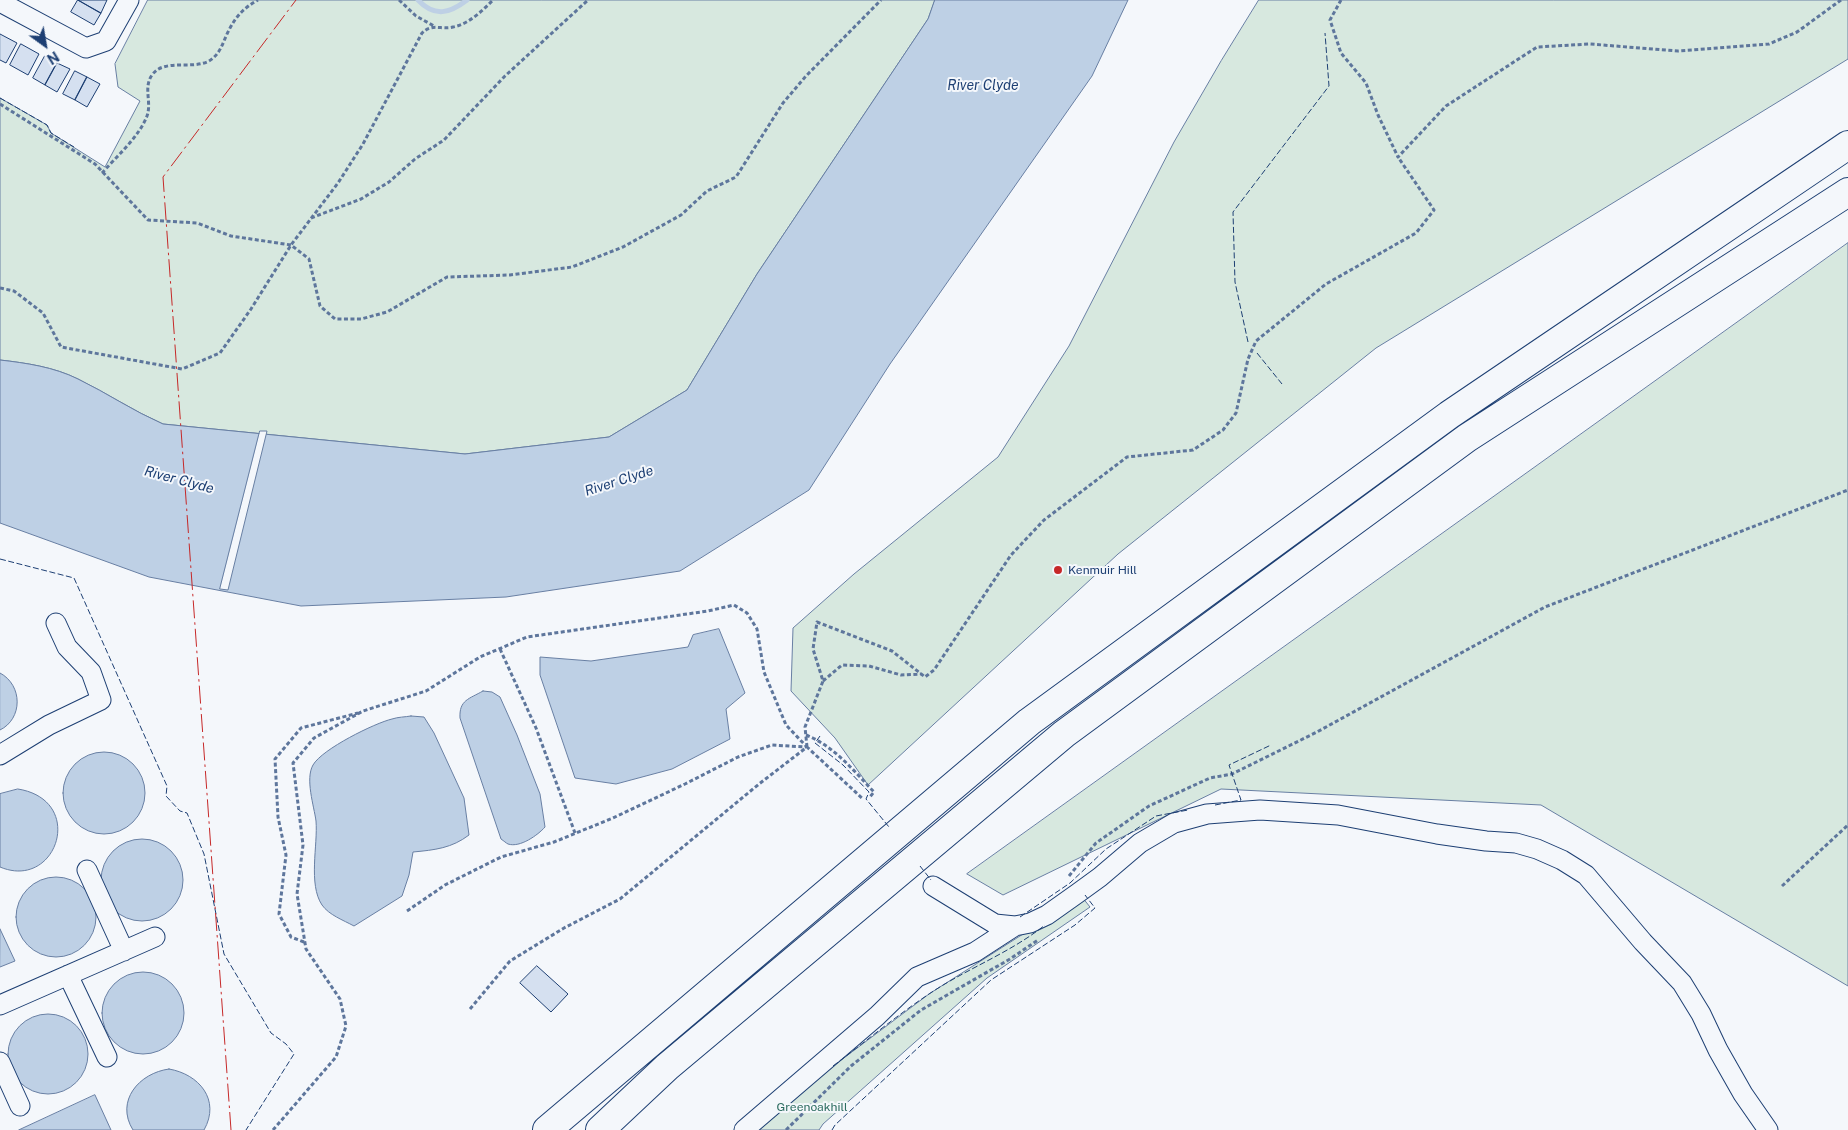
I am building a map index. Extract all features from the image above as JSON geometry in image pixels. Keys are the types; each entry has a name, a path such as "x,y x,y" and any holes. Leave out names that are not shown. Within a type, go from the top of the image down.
{"highway":[{"path":"547,1130 1029,722 1449,415 1848,145"},
{"path":"600,1130 667,1067 1064,734 1466,438 1848,192"}],"street":[{"path":"0,2 86,48 106,41 129,0"},
{"path":"0,755 49,725 101,700 91,672 67,647 56,623"},
{"path":"933,886 994,924 1015,926 1030,923 1047,915 1100,877 1140,843 1174,823 1206,814 1260,810 1338,814 1437,834 1516,843 1537,849 1562,860 1586,875 1643,942 1682,983 1701,1014 1735,1080 1768,1130"},
{"path":"87,870 124,951"},
{"path":"744,1130 877,1016 917,977 975,952 1015,926"},
{"path":"0,1005 155,937"},
{"path":"68,975 108,1057"},
{"path":"0,1062 20,1106"}],"path":[{"path":"102,173 136,135 147,117 150,106 147,89 150,77 157,69 208,61 219,52 229,30 246,7 258,0"},
{"path":"398,0 416,16 434,26"},
{"path":"0,288 14,291 43,313 61,347 182,369 220,353 251,310 291,245 338,183 363,144 422,33 427,28 434,26 452,28 460,25 480,12 493,0"},
{"path":"311,219 362,199 389,182 415,159 444,140 504,76 588,0"},
{"path":"0,104 95,164 148,220 197,223 231,236 291,245 309,259 320,306 335,319 361,319 387,312 447,277 510,275 572,267 623,247 681,215 708,191 736,177 783,103 806,76 881,0"},
{"path":"824,681 814,649 817,622 892,651 925,677 934,670 1011,555 1044,520 1127,457 1193,450 1223,430 1236,413 1248,359 1256,341 1326,284 1416,233 1434,210 1398,157 1378,115 1366,83 1341,53 1330,20 1341,0"},
{"path":"1398,157 1446,106 1537,47 1590,44 1678,51 1770,44 1797,32 1841,0"},
{"path":"1078,893 1067,879 1096,843 1149,806 1210,778 1232,774 1317,732 1545,607 1848,490"},
{"path":"305,942 291,937 279,914 286,855 278,817 275,759 301,728 426,691 480,657 527,637 708,611 734,605 747,613 757,629 764,672 786,725 863,799"},
{"path":"500,648 536,728 575,833"},
{"path":"807,747 805,727 824,681 842,665 868,666 901,675 922,674"},
{"path":"274,1130 336,1057 346,1026 340,999 306,949 297,894 303,845 294,762 314,738 363,711"},
{"path":"806,735 817,740 845,762 874,792 869,798"},
{"path":"408,911 445,885 501,857 554,842 676,788 738,757 772,745 807,747"},
{"path":"470,1009 510,961 564,928 620,899 759,784 807,747"},
{"path":"1782,886 1848,825"},
{"path":"786,1130 851,1066 921,1010 1010,959 1040,938"}],"green space":[{"path":"148,0 935,0 928,19 757,274 687,390 609,437 465,454 163,424 89,384 59,371 0,360 0,98 47,125 51,133 105,167 140,101 118,87 115,64"},
{"path":"1259,0 1848,0 1848,59 1376,348 1118,554 868,785 835,738 791,691 793,628 854,574 998,457 1069,346 1174,142"},
{"path":"1848,243 1848,986 1541,805 1221,789 1003,895 967,874"},
{"name":"Greenoakhill","path":"1082,897 1090,907 987,978 823,1124 819,1130 752,1130 780,1106 929,994"}],"water":[{"name":"River Clyde","path":"935,0 1128,0 1092,76 890,364 809,490 680,571 506,597 301,606 149,577 0,523 0,360 59,371 89,384 163,424 465,454 609,437 687,390 757,274 928,19"},
{"path":"719,629 745,693 726,709 730,739 672,769 616,784 575,778 540,675 540,657 591,661 688,647 693,635"},
{"path":"0,673 8,678 13,685 17,702 13,718 8,725 0,730"},
{"path":"483,691 492,692 500,697 540,794 545,827 538,834 518,844 508,844 501,839 460,718 463,704 469,698"},
{"path":"411,716 424,717 434,733 464,798 469,835 443,848 413,852 409,875 402,896 354,926 328,912 322,905 315,886 316,821 310,785 311,771 318,759 337,744 384,721"},
{"path":"104,752 120,755 133,764 142,777 145,793 142,809 133,822 120,831 104,834 88,831 75,822 66,809 63,793 66,777 75,764 88,755"},
{"path":"18,789 39,796 52,809 58,825 56,841 49,856 37,866 20,871 0,867 0,794"},
{"path":"142,839 158,843 171,851 179,864 183,880 179,896 171,909 158,917 142,921 126,917 113,909 105,896 101,880 105,864 113,851 126,843"},
{"path":"48,877 64,877 85,888 96,909 96,925 85,946 64,957 48,957 34,951 22,939 16,925 16,909 22,895 34,883"},
{"path":"0,929 15,961 0,967"},
{"path":"143,972 159,976 172,984 180,997 184,1013 180,1029 172,1042 159,1050 143,1054 127,1050 114,1042 106,1029 102,1013 106,997 114,984 127,976"},
{"path":"40,1014 56,1014 77,1025 88,1046 88,1062 77,1083 56,1094 40,1094 26,1088 14,1076 8,1062 8,1046 14,1032 26,1020"},
{"path":"169,1069 190,1076 204,1090 210,1109 209,1119 204,1130 133,1130 128,1119 127,1109 133,1090 148,1076"},
{"path":"95,1095 111,1130 19,1130"}],"pier":[{"path":"260,431 267,431 228,590 220,589"}],"building":[{"path":"78,0 107,0 101,13"},
{"path":"78,0 101,13 94,25 71,12"},
{"path":"0,34 17,43 6,63 0,60"},
{"path":"21,44 39,54 28,75 10,65"},
{"path":"45,56 57,63 45,85 33,78"},
{"path":"57,63 70,69 57,92 45,85"},
{"path":"75,71 87,77 75,100 63,94"},
{"path":"87,77 100,84 87,107 75,100"},
{"path":"537,966 568,994 551,1012 520,983"}],"waterway":[{"path":"418,0 424,6 442,12 455,8 467,0"}],"fence":[{"path":"1248,342 1235,282 1233,212 1329,86 1325,33"},
{"path":"0,98 47,125 51,133 74,147"},
{"path":"1257,353 1282,384"},
{"path":"0,559 74,578 167,786 166,796 180,811 187,813 204,854 224,954 271,1033 286,1044 294,1054 246,1130"},
{"path":"820,736 815,743 843,765 869,792 866,799 889,827"},
{"path":"1215,805 1241,800 1229,765 1271,745"},
{"path":"1020,917 1070,883 1106,849 1156,816 1188,810"},
{"path":"920,866 931,880"},
{"path":"832,1130 835,1125 991,980 1075,925 1095,908 1085,895"},
{"path":"833,1066 929,994 1003,953 1045,925"}],"power":[{"path":"231,1130 163,177 296,0"}],"place":[{"name":"Kenmuir Hill","path":"1058,570"}]}
